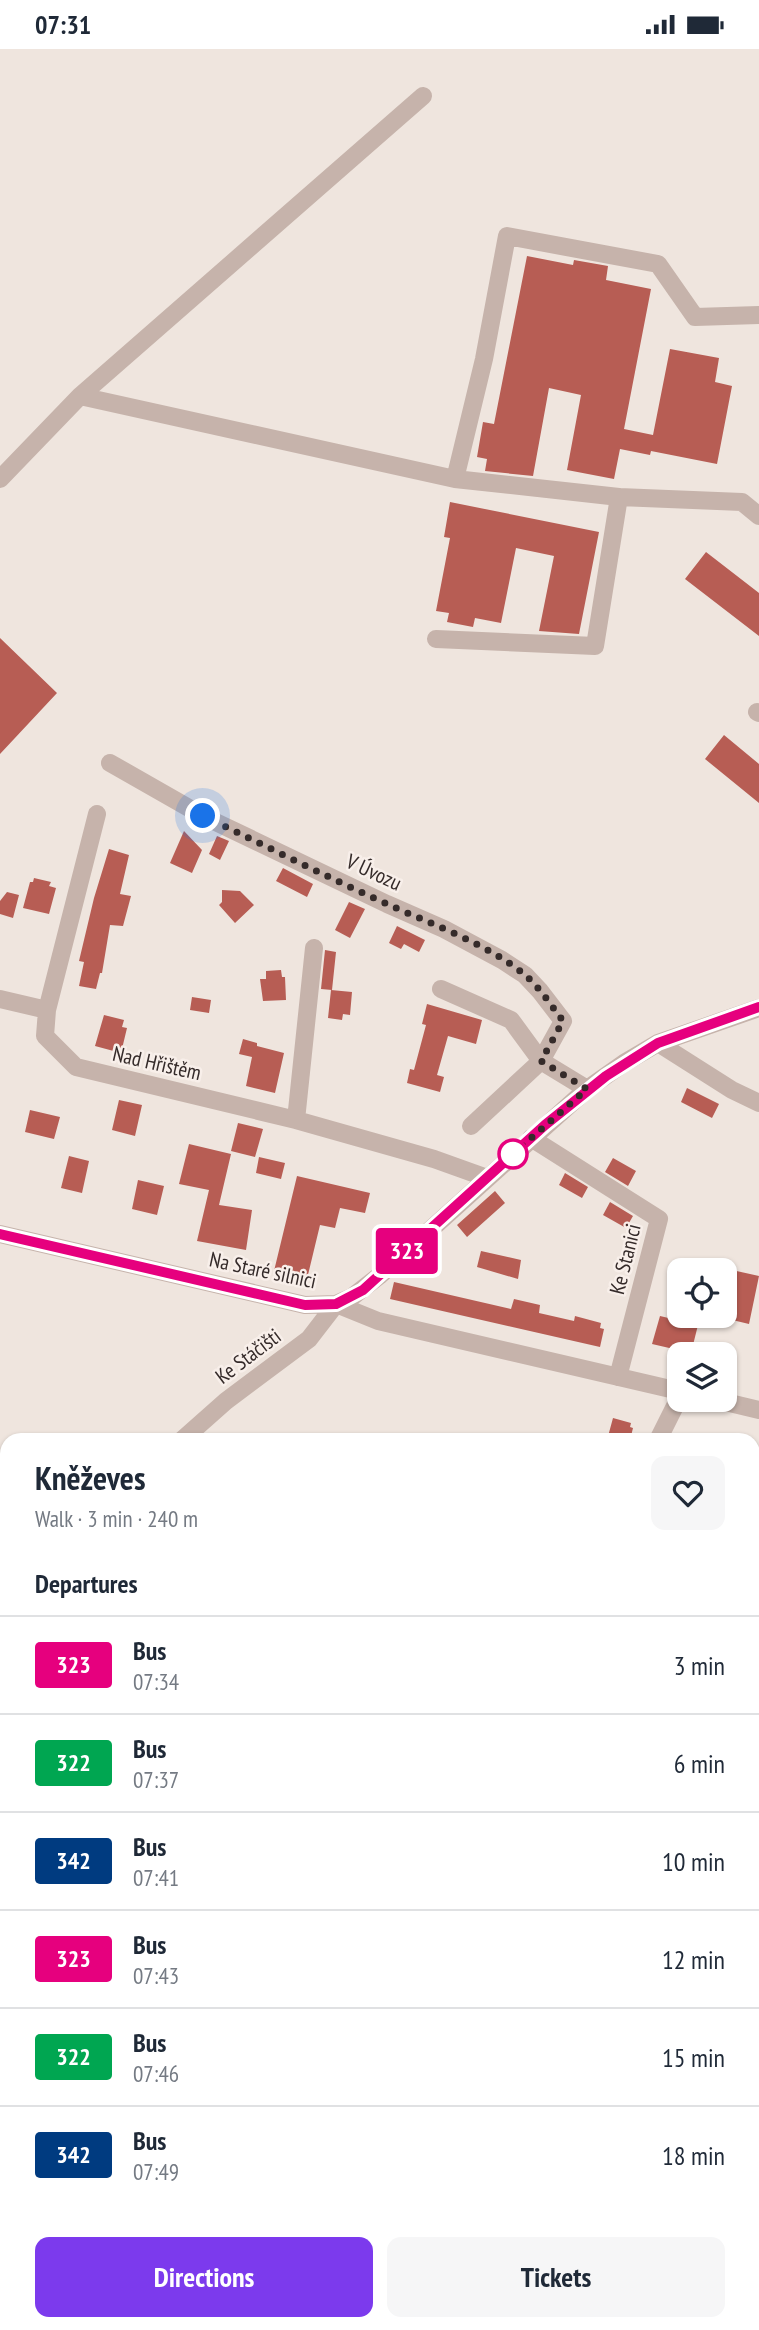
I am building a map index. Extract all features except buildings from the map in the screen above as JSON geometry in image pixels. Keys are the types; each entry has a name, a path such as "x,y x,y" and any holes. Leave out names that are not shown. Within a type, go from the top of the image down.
{"street":[{"path":"0,479 80,396 423,96"},
{"path":"455,479 484,359 507,236 658,264 695,317 759,315"},
{"path":"80,396 455,479 619,497 742,502 759,516"},
{"path":"436,639 594,646 619,497"},
{"name":"V Úvozu","path":"110,763 203,816 444,929 525,975 563,1021 541,1061"},
{"name":"Nad Hřištěm","path":"97,814 47,1010 45,1036 76,1067 296,1120 434,1159 487,1178"},
{"path":"296,1120 314,948"},
{"path":"441,989 511,1020 541,1061 587,1089"},
{"path":"0,999 47,1010"},
{"path":"336,1304 363,1290 587,1089 624,1063 658,1043 759,1007"},
{"path":"658,1043 733,1090 759,1103"},
{"path":"471,1126 541,1061"},
{"name":"Ke Stanici","path":"531,1138 659,1219 618,1377"},
{"name":"Na Staré silnici","path":"0,1234 305,1305 336,1304 378,1321 667,1388"},
{"name":"Ke Stáčišti","path":"190,1433 226,1401 309,1339 336,1304"},
{"path":"737,1405 759,1410"},
{"path":"662,1433 672,1412"}],"bus line":[{"name":"323","path":"0,1234 305,1305 336,1304 363,1290 573,1100 624,1063 677,1035 759,1007"}],"route":[{"path":"203,816 444,929 502,960 525,975 540,991 563,1021 541,1061 587,1089 513,1154"}]}
